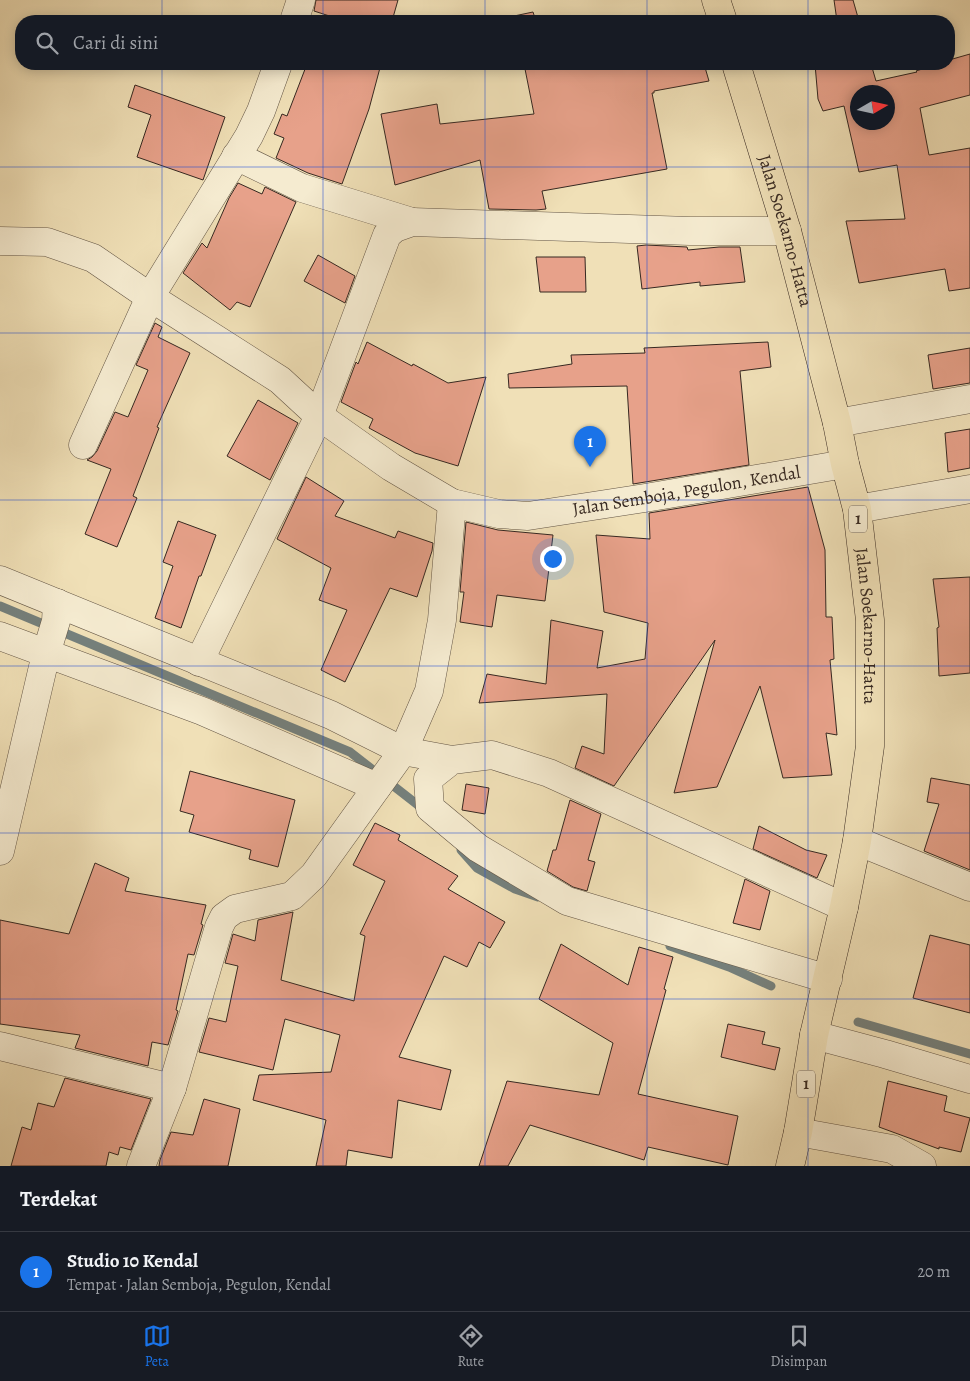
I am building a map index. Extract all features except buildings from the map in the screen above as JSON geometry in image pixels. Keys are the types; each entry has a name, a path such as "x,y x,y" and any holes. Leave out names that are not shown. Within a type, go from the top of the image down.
{"highway":[{"path":"716,0 721,15"},
{"name":"Jalan Soekarno-Hatta","path":"738,70 787,231 837,424 844,464 857,509 870,630 870,746 857,841 844,908 814,1035 798,1132 790,1166"}],"street":[{"path":"296,15 301,0"},
{"path":"83,445 150,297 249,136 262,111 276,70"},
{"path":"236,156 302,188 412,222 690,231 787,231"},
{"path":"199,662 319,416 387,235 395,228 412,222"},
{"name":"Jalan Semboja, Pegulon, Kendal","path":"0,241 47,242 93,258 150,297 280,380 319,416 391,467 452,502 499,514 528,516 844,464"},
{"path":"837,424 970,399"},
{"path":"857,509 970,489"},
{"path":"142,1166 172,1088 219,927 224,917 234,909 292,896 314,875 403,751 429,691 442,620 452,502"},
{"path":"0,580 52,631 202,711 379,785"},
{"path":"0,851 52,631"},
{"path":"0,636 52,631 199,662 331,715 403,751 452,760 492,755 549,773 844,908"},
{"path":"452,760 428,778 430,808 478,848 567,901 825,989"},
{"path":"857,841 970,887"},
{"path":"814,1035 970,1079"},
{"path":"0,1046 172,1088"},
{"path":"798,1132 892,1149 922,1166"}],"waterway":[{"path":"0,606 350,752 423,809"},
{"path":"461,850 477,868 515,889 538,897"},
{"path":"670,946 729,967 771,986"},
{"path":"858,1022 970,1054"}],"place":[{"name":"Studio 10 Kendal","path":"590,467"}]}
